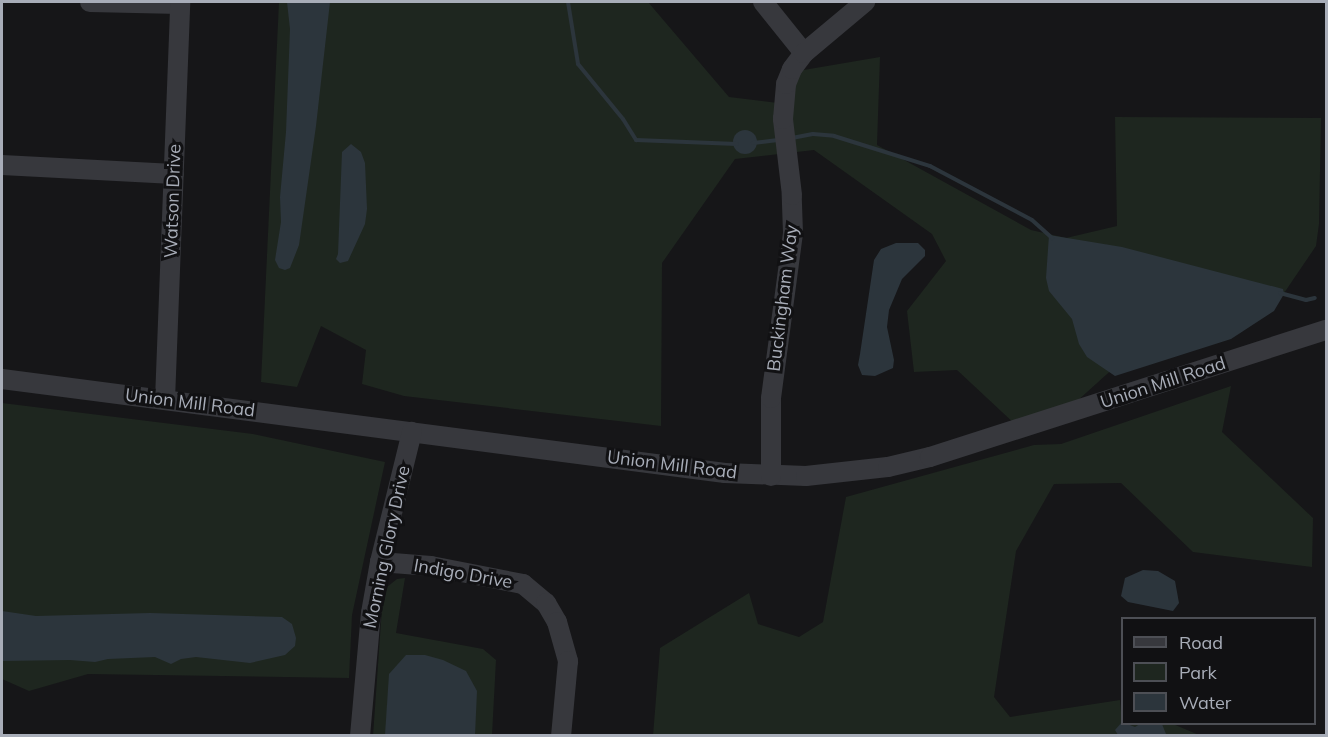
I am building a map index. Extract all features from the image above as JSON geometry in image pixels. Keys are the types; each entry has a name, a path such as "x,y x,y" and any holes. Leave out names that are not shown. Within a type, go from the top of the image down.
{"street":[{"path":"90,2 180,3"},
{"path":"763,2 804,53"},
{"name":"Buckingham Way","path":"771,476 771,398 793,233 783,101 792,69 804,53 865,2"},
{"name":"Watson Drive","path":"165,400 180,3"},
{"path":"2,165 174,174"},
{"name":"Union Mill Road","path":"2,379 725,473 771,476 834,475 930,458 1326,330"},
{"name":"Morning Glory Drive","path":"360,735 368,630 380,562 412,432"},
{"name":"Indigo Drive","path":"380,562 431,566 523,584 546,603 557,622 568,661 561,735"}],"green space":[{"path":"279,2 648,2 729,97 778,103 786,73 880,57 877,145 1031,230 1066,238 1117,226 1115,117 1321,118 1319,224 1316,246 1280,299 1127,356 1066,411 1017,426 957,370 914,372 907,311 946,261 932,234 814,150 735,159 662,263 661,426 404,396 362,384 366,350 321,326 297,387 261,382"},
{"path":"1231,386 1222,432 1313,518 1312,567 1193,552 1121,483 1054,484 1016,551 994,697 1010,717 1120,700 1121,725 1175,725 1199,735 653,736 660,648 749,593 758,624 799,637 823,622 846,497 1034,445 1061,444"},
{"path":"2,403 253,434 385,462 352,615 349,678 88,674 29,691 2,679"},
{"path":"405,578 396,633 483,649 496,660 492,735 373,736 382,608 387,587 397,579"}],"water":[{"path":"287,2 330,2 316,126 299,245 290,268 285,270 279,268 275,260 281,222 280,197 286,132 290,29"},
{"path":"745,130 750,131 756,137 756,147 750,153 745,154 740,153 734,147 733,142 734,137 740,131"},
{"path":"351,144 361,152 365,163 367,209 365,224 348,261 340,263 336,259 342,152"},
{"path":"1049,235 1122,247 1283,289 1284,294 1274,311 1231,339 1115,376 1087,357 1079,344 1072,319 1049,291 1046,278"},
{"path":"896,243 918,243 925,250 925,256 902,279 889,310 887,327 894,360 893,368 875,376 862,375 858,365 874,260 881,249"},
{"path":"1143,570 1158,571 1175,581 1179,603 1173,611 1128,602 1121,596 1125,578"},
{"path":"2,611 36,616 150,613 282,617 292,624 296,638 295,646 285,655 250,663 196,657 181,659 171,664 155,657 108,659 95,662 2,661"},
{"path":"406,655 425,655 443,660 466,671 477,691 475,735 385,735 389,674"},
{"path":"1121,723 1135,727 1162,725 1166,734 1118,735 1115,730"}],"waterway":[{"path":"568,2 578,64 623,119 636,140 737,144"},
{"path":"792,138 813,134 834,136 930,166 1032,220 1052,238"},
{"path":"753,143 778,140"},
{"path":"1280,293 1306,300 1315,298"}]}
